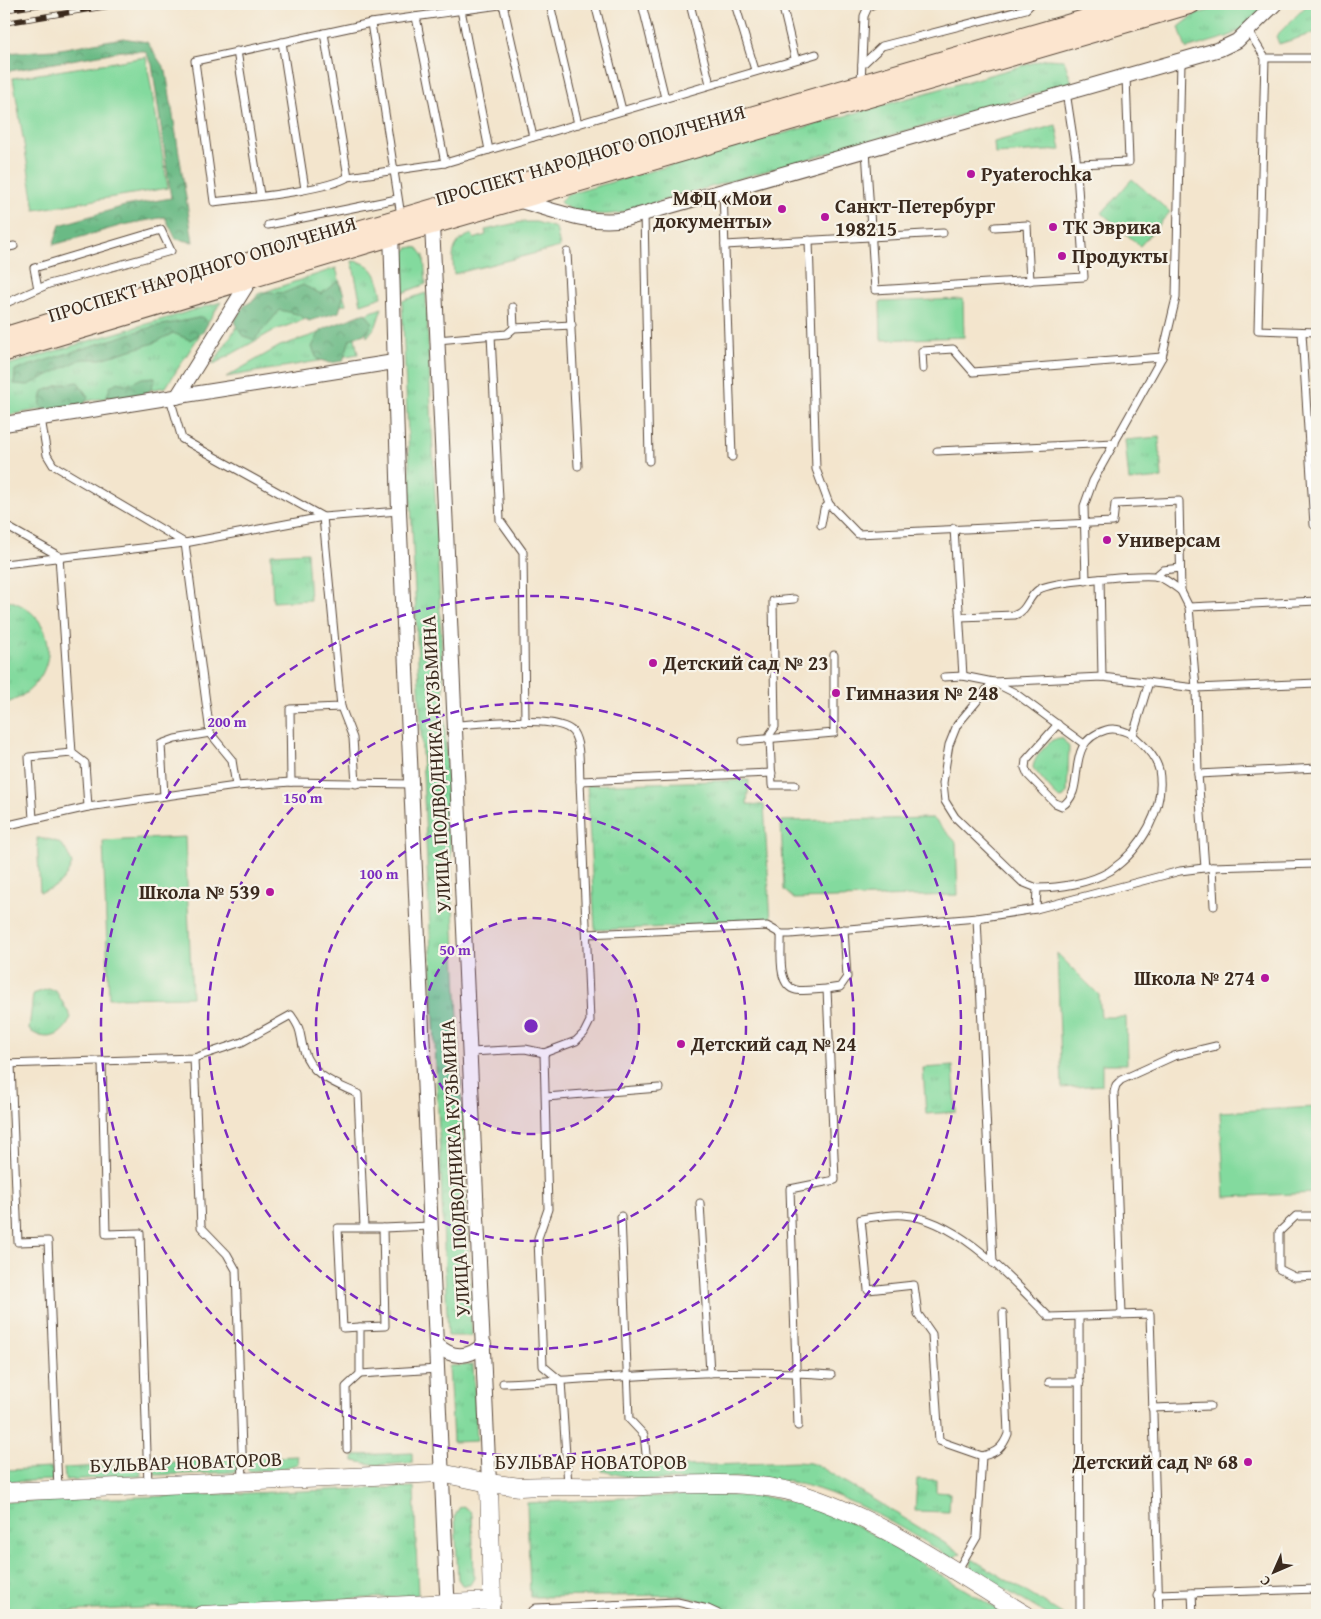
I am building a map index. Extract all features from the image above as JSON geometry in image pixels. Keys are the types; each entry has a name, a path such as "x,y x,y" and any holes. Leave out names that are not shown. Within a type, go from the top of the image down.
{"main road":[{"name":"ПРОСПЕКТ НАРОДНОГО ОПОЛЧЕНИЯ","path":"428,219 862,74 1095,13 1138,4"},
{"name":"ПРОСПЕКТ НАРОДНОГО ОПОЛЧЕНИЯ","path":"5,337 394,226 516,200 1191,4"},
{"name":"ПРОСПЕКТ НАРОДНОГО ОПОЛЧЕНИЯ","path":"5,337 251,278 394,226"}],"street":[{"path":"516,200 595,221 610,222 1220,49 1237,41 1249,32 1275,4"},
{"name":"УЛИЦА ПОДВОДНИКА КУЗЬМИНА","path":"428,219 438,340 484,1344 493,1608"},
{"name":"УЛИЦА ПОДВОДНИКА КУЗЬМИНА","path":"394,226 394,362 399,511 447,1610"},
{"path":"173,397 251,278"},
{"path":"4,424 394,362"},
{"path":"436,1344 444,1351 460,1356 476,1352 484,1344"},
{"name":"БУЛЬВАР НОВАТОРОВ","path":"4,1492 441,1473 488,1484 520,1486 638,1486 730,1483 766,1487 805,1495 844,1509 883,1528 1026,1615"},
{"path":"202,1615 493,1608"}],"lane":[{"path":"533,137 505,4 371,23 195,60 214,202 305,189 341,181 348,177 445,163 578,124 795,58 816,54"},
{"path":"550,4 578,124"},
{"path":"595,4 622,110"},
{"path":"642,4 664,98"},
{"path":"690,4 710,84"},
{"path":"736,4 755,70"},
{"path":"782,4 795,58"},
{"path":"862,74 864,16 868,7 874,4"},
{"path":"862,74 882,46 1026,9 1031,4"},
{"path":"461,10 489,150"},
{"path":"416,17 445,163"},
{"path":"371,23 394,171 397,199 394,226"},
{"path":"1249,32 1265,58 1258,330 1302,333 1317,332"},
{"path":"324,33 348,177"},
{"path":"282,42 305,189"},
{"path":"237,52 260,195"},
{"path":"1265,58 1317,58"},
{"path":"1086,581 1084,506 1093,482 1162,357 1176,298 1181,61"},
{"path":"1077,164 1129,162 1126,76"},
{"path":"866,150 875,290 1084,277 1077,164 1066,92"},
{"path":"723,190 732,457"},
{"path":"268,225 397,199"},
{"path":"644,213 649,461"},
{"path":"995,227 1026,225 1030,281"},
{"path":"4,304 38,289 49,284 171,251 161,230 34,268 38,289"},
{"path":"725,245 943,233"},
{"path":"809,240 816,468 829,504 858,534 954,528 1084,525 1113,522 1115,504 1179,501 1181,591 1189,607 1196,688 1198,774 1214,906"},
{"path":"4,248 14,246"},
{"path":"568,252 578,466"},
{"path":"513,307 514,328"},
{"path":"438,340 507,334 514,328 572,325"},
{"path":"1302,333 1314,525"},
{"path":"491,335 500,520 523,552 525,722"},
{"path":"922,369 922,351 945,349 952,349 973,372 1162,357"},
{"path":"173,397 182,440 322,517"},
{"path":"41,418 47,455 53,465 185,543"},
{"path":"937,451 1114,443"},
{"path":"821,525 824,509 829,504"},
{"path":"4,564 59,556 185,543 322,517 399,511"},
{"path":"322,517 341,706 353,738 356,784"},
{"path":"4,525 59,556"},
{"path":"954,528 963,676"},
{"path":"185,543 210,733 232,760 236,786"},
{"path":"59,556 72,753"},
{"path":"1156,576 1163,570 1180,568"},
{"path":"960,618 1015,615 1021,613 1039,589 1086,581 1156,576 1170,582 1181,591"},
{"path":"1100,580 1102,677"},
{"path":"794,600 773,601 775,727 770,734 770,739 772,785 795,784"},
{"path":"1189,607 1317,601"},
{"path":"744,741 834,733 834,655"},
{"path":"944,677 963,676 993,682 1102,677 1196,688 1317,683"},
{"path":"993,682 1016,693 1084,744"},
{"path":"993,682 971,706 954,732 949,745 943,783 945,801 955,817 1022,882 1037,888 1054,888 1098,876 1110,870 1148,830 1158,791 1158,769 1153,756 1133,735 1118,730 1107,730 1084,744 1076,763 1073,795 1069,802 1062,806 1055,803 1028,775 1025,768 1026,760 1058,724"},
{"path":"1133,735 1149,682"},
{"path":"291,782 290,709 341,706"},
{"path":"456,725 525,722 558,724 568,727 577,742 580,781 590,1021 584,1033 576,1041 544,1054 525,1049 471,1052"},
{"path":"164,796 162,744 175,739 210,733"},
{"path":"33,819 29,757 72,753 85,763 88,807"},
{"path":"1198,774 1317,768"},
{"path":"580,781 772,773"},
{"path":"4,826 88,807 236,786 291,782 410,784"},
{"path":"586,934 767,926 781,934 976,918 1036,909 1180,871 1209,867 1317,864"},
{"path":"1036,909 1037,888"},
{"path":"976,918 993,1262"},
{"path":"781,934 783,979 788,987 796,990 827,989 840,987 847,977 844,930"},
{"path":"798,1426 790,1189 835,1180 827,989"},
{"path":"58,1489 48,1241 18,1242 7,1064 194,1058 242,1042 291,1014 302,1036 306,1056 316,1073 358,1094 364,1228"},
{"path":"1122,1314 1114,1092 1116,1085 1121,1080 1174,1056 1216,1046"},
{"path":"544,1054 548,1209 538,1238 543,1366 561,1380 568,1485"},
{"path":"194,1058 202,1227 227,1254 236,1270 243,1481"},
{"path":"102,1062 106,1234 140,1233 148,1485"},
{"path":"546,1097 660,1088"},
{"path":"700,1203 710,1373"},
{"path":"1003,1313 1008,1434 1003,1446 993,1454 982,1456 939,1441 932,1334 918,1314 914,1284 868,1290 861,1218 902,1215 925,1219 950,1232 993,1262 1049,1317 1150,1314 1157,1594 1160,1611 1158,1615"},
{"path":"621,1216 629,1419 644,1435 647,1463"},
{"path":"1317,1216 1296,1216 1278,1232 1280,1269 1295,1277 1317,1276"},
{"path":"382,1228 385,1326 343,1328 338,1228 430,1226"},
{"path":"1079,1317 1080,1615"},
{"path":"360,1328 360,1374"},
{"path":"347,1450 346,1388 360,1374 436,1369"},
{"path":"503,1383 710,1373 796,1372 831,1375"},
{"path":"1049,1382 1080,1382"},
{"path":"1152,1408 1210,1406"},
{"path":"956,1573 977,1536 982,1456"},
{"path":"1157,1594 1317,1589"},
{"path":"1192,1593 1193,1615"},
{"path":"527,1615 536,1608 676,1602 708,1609 721,1615"},
{"path":"615,1605 615,1615"}],"green space":[{"path":"1230,4 1268,4 1239,31 1227,37 1186,49 1179,27 1194,15"},
{"path":"1308,4 1317,4 1317,32 1279,44 1276,36"},
{"path":"123,38 147,42 166,71 193,242 176,239 165,217 123,225 53,245 60,225 125,206 171,198 152,64 145,51 121,51 4,72 4,53 54,50"},
{"path":"146,57 168,188 35,210 13,78"},
{"path":"1046,59 1064,60 1072,83 620,213 588,214 572,210 560,202 566,195"},
{"path":"1056,125 1061,150 995,154 994,142"},
{"path":"1132,179 1170,212 1140,246 1102,213"},
{"path":"521,222 536,222 556,228 560,247 454,274 454,250 465,237 472,234 474,239 486,235 485,230"},
{"path":"408,248 418,248 424,256 426,284 402,293 401,257"},
{"path":"352,261 366,264 374,272 382,297 361,304"},
{"path":"336,268 346,304 273,331 212,365 258,294"},
{"path":"338,281 344,294 339,312 309,321 297,314 280,310 254,340 242,335 234,322 244,306 267,292 284,293 303,285 321,294"},
{"path":"426,293 472,1336 448,1336 402,301"},
{"path":"963,299 964,337 881,340 880,302"},
{"path":"221,302 166,387 4,416 4,366"},
{"path":"382,308 376,326 367,337 363,315"},
{"path":"365,313 373,323 367,333 350,339 343,361 330,363 317,359 312,347 321,330"},
{"path":"203,317 208,323 203,332 190,340 173,333 154,343 101,359 82,359 28,385 14,384 15,370 152,327"},
{"path":"352,322 358,354 226,377 280,346"},
{"path":"155,377 151,390 128,403 107,397 110,387 117,382 128,385 142,378"},
{"path":"78,382 88,397 81,411 48,414 40,405 43,391 59,385"},
{"path":"1159,437 1162,478 1129,481 1125,440"},
{"path":"307,552 310,600 273,602 271,554"},
{"path":"4,599 24,607 37,619 46,634 48,650 45,667 37,682 23,695 4,704 6,652"},
{"path":"1058,738 1063,739 1069,747 1067,793 1062,799 1058,798 1033,768 1042,750"},
{"path":"749,780 747,804 764,805 771,923 595,930 587,785"},
{"path":"933,818 956,842 958,895 794,899 784,890 781,821"},
{"path":"185,837 192,997 109,998 103,841"},
{"path":"37,838 51,840 60,844 66,851 72,864 67,875 60,883 40,892"},
{"path":"1057,953 1099,995 1101,1017 1126,1017 1127,1064 1102,1064 1102,1085 1062,1088"},
{"path":"48,989 56,991 71,1017 64,1029 54,1036 48,1037 35,1034 29,1030 33,994"},
{"path":"953,1066 956,1112 926,1114 923,1068"},
{"path":"1317,1107 1317,1193 1225,1197 1220,1112"},
{"path":"473,1365 477,1441 453,1442 449,1366"},
{"path":"412,1453 412,1463 377,1465 354,1461 354,1455"},
{"path":"297,1456 298,1464 277,1470 248,1471 247,1458"},
{"path":"238,1459 238,1472 155,1475 155,1463"},
{"path":"810,1463 822,1468 961,1553 953,1559 888,1520 842,1498 794,1483 753,1478 639,1479 602,1471 602,1469"},
{"path":"140,1464 141,1476 65,1480 64,1468"},
{"path":"52,1468 53,1480 4,1482 4,1470"},
{"path":"917,1479 936,1480 936,1492 950,1493 949,1512 915,1511"},
{"path":"414,1487 418,1596 4,1614 4,1502"},
{"path":"700,1494 766,1497 803,1504 840,1517 878,1537 1007,1615 733,1615 706,1602 677,1595 530,1597 527,1503"},
{"path":"463,1506 472,1515 474,1578 470,1585 462,1585 458,1579 455,1516 459,1508"},
{"path":"972,1559 1064,1615 1048,1615 970,1569"}],"railway":[{"path":"4,10 45,4"},
{"path":"4,23 122,4"}],"place":[{"name":"Pyaterochka","path":"971,174"},
{"name":"МФЦ «Мои документы»","path":"782,209"},
{"name":"Санкт-Петербург 198215","path":"825,217"},
{"name":"ТК Эврика","path":"1053,227"},
{"name":"Продукты","path":"1062,256"},
{"name":"Универсам","path":"1107,540"},
{"name":"Детский сад № 23","path":"653,663"},
{"name":"Гимназия № 248","path":"836,693"},
{"name":"Школа № 539","path":"270,892"},
{"name":"Школа № 274","path":"1265,978"},
{"name":"Детский сад № 24","path":"681,1044"},
{"name":"Детский сад № 68","path":"1248,1462"}]}
